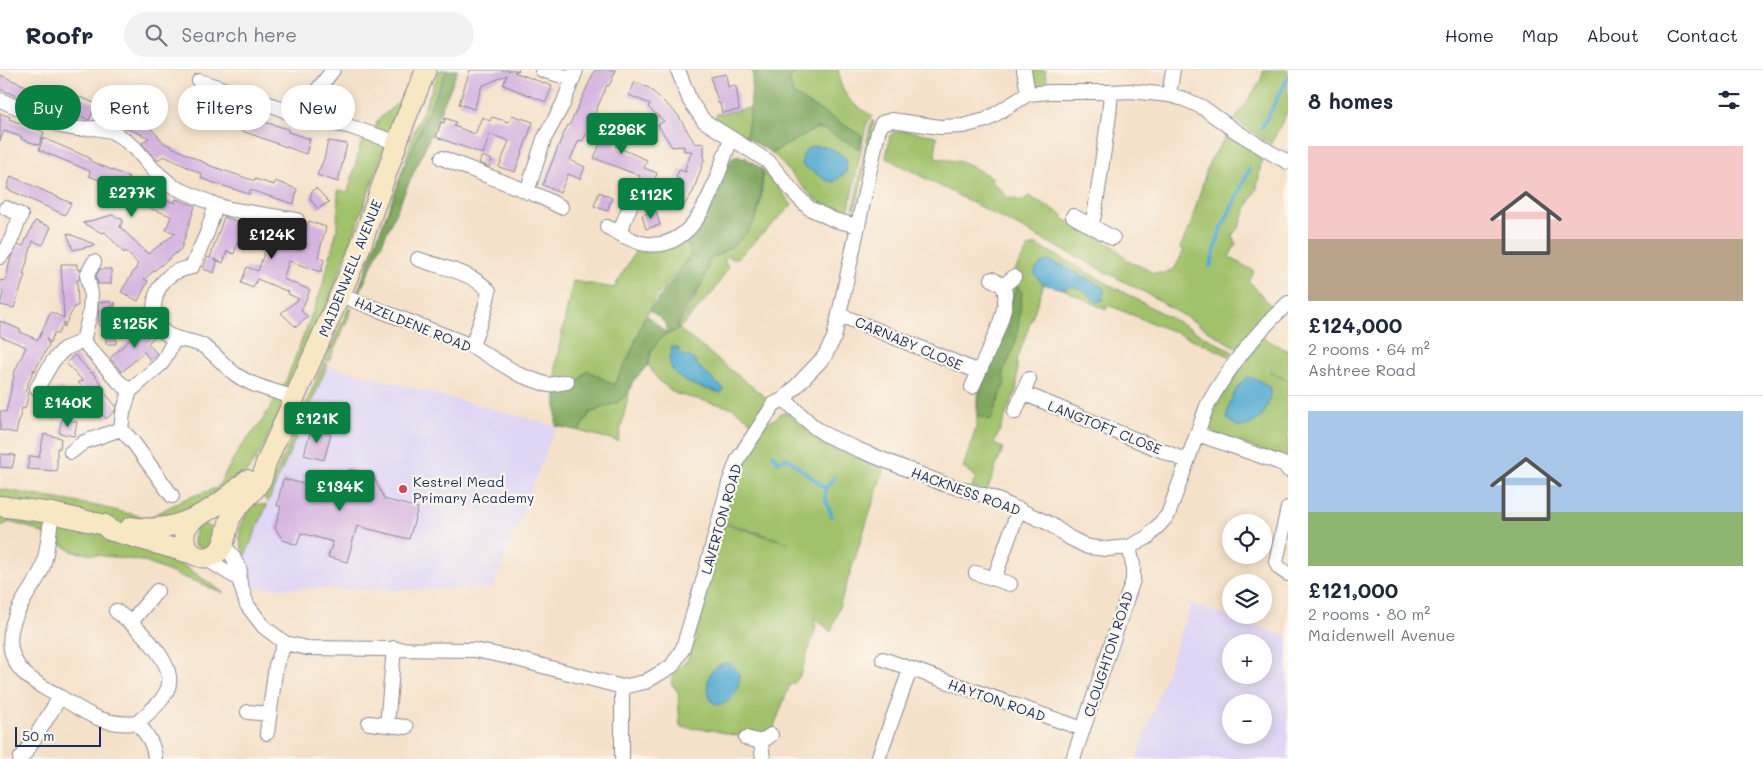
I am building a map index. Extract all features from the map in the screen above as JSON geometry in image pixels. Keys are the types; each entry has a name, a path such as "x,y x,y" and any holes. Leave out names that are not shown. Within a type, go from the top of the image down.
{"street":[{"path":"321,85 333,70"},
{"name":"MAIDENWELL AVENUE","path":"224,541 228,522 262,478 266,463 371,218 426,70"},
{"path":"527,192 544,139 563,104 574,74 542,70"},
{"path":"678,70 697,114 708,125 768,162 809,208 834,220 858,226"},
{"path":"1024,70 1028,94"},
{"path":"1169,95 1173,70"},
{"path":"199,80 281,109"},
{"name":"LAVERTON ROAD","path":"224,541 240,571 239,579 247,605 264,628 285,643 307,648 474,650 509,657 622,687 645,682 672,666 683,648 729,483 738,459 774,404 784,399 824,357 834,338 879,129 883,122 892,120 950,128 986,120 1028,94 1130,91 1169,95 1202,106 1234,130 1288,162"},
{"path":"1091,227 1109,115 1110,92"},
{"path":"0,100 61,126 111,131 135,148 153,170 174,187 216,205 229,209 297,220"},
{"path":"355,128 398,143"},
{"path":"634,197 613,230 639,242 653,244 668,242 683,234 693,225 706,205 731,139"},
{"path":"438,156 561,207"},
{"path":"216,205 207,233 192,267 172,274 161,284 157,291 155,300 156,317 163,331 175,339 200,345 214,354 238,376 294,398"},
{"path":"0,257 8,247 21,215 6,208"},
{"path":"1073,216 1113,238"},
{"path":"418,259 468,276 482,284 489,291 472,346"},
{"path":"83,341 90,313 91,294 88,275 94,262"},
{"name":"CARNABY CLOSE","path":"972,387 1004,310 1006,294 998,282 1014,277"},
{"name":"HAZELDENE ROAD","path":"340,294 472,346 527,378 548,385 567,382"},
{"name":"HACKNESS ROAD","path":"784,399 814,427 828,436 859,450 944,484 991,497 1050,524 1070,538 1088,547 1107,549 1129,547 1148,537 1168,515 1207,406 1216,390 1252,342 1288,303"},
{"name":"CARNABY CLOSE","path":"840,315 978,372"},
{"path":"172,496 133,442 121,429 123,413 130,391 162,363 175,339"},
{"path":"83,341 118,381 130,391"},
{"path":"37,388 53,361 64,349 83,341"},
{"path":"1015,412 1029,378"},
{"name":"LANGTOFT CLOSE","path":"1023,393 1188,461"},
{"path":"71,452 84,442 121,429"},
{"path":"1197,434 1278,462 1285,465 1288,470"},
{"name":"MAIDENWELL AVENUE","path":"105,525 111,522 142,529 156,529 196,518 236,491 266,463"},
{"name":"MAIDENWELL AVENUE","path":"0,506 52,513 105,525 109,530 198,555"},
{"path":"1288,508 1276,562 1279,568 1288,574"},
{"path":"994,579 1019,509"},
{"path":"52,513 46,556 41,570 20,606 6,622 10,646 20,669 33,680 98,720 121,724 137,722 165,695 170,678 167,665 131,622 116,612"},
{"path":"198,555 215,554 224,541 221,525 215,519 207,516 196,518 187,526 184,535 186,546 198,555 239,579"},
{"name":"CLOUGHTON ROAD","path":"1073,759 1132,580 1133,565 1129,547"},
{"path":"976,573 1010,584"},
{"path":"131,622 157,591"},
{"path":"267,733 276,665 285,643"},
{"path":"387,725 394,648"},
{"name":"HAYTON ROAD","path":"884,659 910,670 1083,730"},
{"path":"878,759 910,670"},
{"path":"622,687 622,759"},
{"path":"20,759 60,697"},
{"path":"248,712 269,714"},
{"path":"137,722 153,745 155,759"},
{"path":"369,723 406,726"},
{"path":"746,738 766,739 763,759"}],"shaded area":[{"name":"Kestrel Mead Primary Academy","path":"326,365 556,426 493,588 388,590 251,587 242,562"},
{"path":"1191,604 1222,615 1222,624 1250,624 1288,637 1288,759 1136,759"}],"green space":[{"path":"440,70 447,70 423,122 398,184 414,132"},
{"path":"447,70 458,70 359,294 358,291 400,179"},
{"path":"753,70 798,70 789,78 793,94 862,136 859,149 826,130 817,128 772,153 746,137"},
{"path":"798,70 840,70 838,71 840,82 846,95 852,102 872,116 866,126 849,208 839,211 829,208 818,201 772,153 817,128 826,130 859,148 862,136 793,94 789,78"},
{"path":"1024,70 1046,70 1045,73 1050,92 1028,94"},
{"path":"1264,70 1288,70 1288,111 1271,144 1235,120 1260,82"},
{"path":"403,98 333,290 263,448 246,474 176,519 130,529 224,593 142,561 74,552 34,529 9,522 0,528 0,489 97,506 148,518 187,498 217,488 239,449 260,424 286,381 322,288 337,229 338,190 348,192 362,140 376,126 378,120"},
{"path":"751,108 746,137 714,118 717,114"},
{"path":"872,120 874,122 858,200 853,210 870,126"},
{"path":"900,130 937,136 935,158 963,162 993,178 991,180 1007,197 1021,201 1029,196 1063,215 1062,218 1115,247 1131,263 1145,267 1152,273 1164,273 1175,268 1184,250 1180,248 1191,223 1209,162 1227,135 1262,157 1257,188 1239,228 1232,235 1236,244 1229,257 1254,271 1249,281 1273,308 1238,349 1150,295 886,158 890,135"},
{"path":"737,156 746,158 762,169 760,201 757,214 746,234 737,243 709,260 705,277 677,326 679,329 662,337 651,351 648,365 633,381 628,394 618,402 590,413 579,431 556,426 556,391 577,384 587,370 614,385 631,352 644,318 648,316 665,332 667,329 664,322 650,310 691,255 686,240 702,223 719,192 731,159"},
{"path":"763,169 792,205 739,257 733,259 728,256 724,260 728,268 714,291 679,329 774,404 758,427 733,408 676,394 659,381 648,365 656,343 676,328 686,314 701,284 709,260 737,242 752,225 760,203"},
{"path":"686,240 691,254 654,300 614,385 577,384 556,391 556,362 573,281 614,288 636,250 643,252 662,251"},
{"path":"1037,245 1233,352 1229,356 1108,305 1106,310 1063,289 1044,284 1017,360 1016,391 994,444 1003,448 987,491 972,487 976,477 963,468 977,425 977,397 997,348 1011,287 1020,277 1015,270 1029,247"},
{"path":"1017,285 1022,293 1017,337 1003,373 1005,383 991,420 977,416 979,396 982,384 991,366"},
{"path":"348,309 352,309 329,361 325,360"},
{"path":"1258,335 1288,351 1288,380 1269,371 1288,381 1288,456 1283,458 1215,434 1210,429 1210,420 1217,402 1249,360 1244,353"},
{"path":"324,362 328,364 310,406 306,403"},
{"path":"631,384 618,441 579,431 590,413 618,402"},
{"path":"305,408 309,408 268,502 262,496 275,475"},
{"path":"781,413 787,413 828,446 884,469 831,632 814,617 816,627 800,676 794,683 790,684 771,735 746,738 712,730 680,727 678,692 671,683 676,670 687,661 697,637 688,635 719,522 789,543 719,520 759,427 776,418"},
{"path":"255,504 267,505 245,556 240,541 240,528 245,516"},
{"path":"204,524 213,528 217,534 217,539 206,550 194,545 195,528"}],"water":[{"path":"815,146 832,149 843,156 847,160 846,173 834,182 828,181 802,165 806,149"},
{"path":"1049,261 1063,266 1099,285 1104,289 1103,300 1096,302 1080,288 1071,287 1063,289 1043,284 1034,274 1039,265"},
{"path":"671,347 678,348 680,354 692,358 704,372 724,389 721,393 696,386 680,378 670,365"},
{"path":"1247,377 1259,380 1270,388 1269,402 1263,415 1253,423 1239,427 1227,419 1227,413 1239,385"},
{"path":"729,663 737,670 740,680 731,698 724,703 717,704 711,700 708,687 709,677 716,667"}],"building":[{"path":"470,70 519,70 514,72 552,86 546,102 503,85 507,75 482,86 474,109 459,104"},
{"path":"595,70 616,70 609,86 607,85 583,141 579,140 570,160 585,167 580,179 568,174 560,193 543,185 562,137"},
{"path":"726,74 728,87 735,85 739,110 722,113 711,77"},
{"path":"0,75 24,85 15,85 15,96 0,89"},
{"path":"635,82 649,88 678,115 695,144 704,143 704,160 693,192 682,208 669,199 676,192 681,180 676,178 679,170 686,172 685,168 692,151 684,151 684,146 672,147 658,125 664,121 648,107 650,104 629,95"},
{"path":"81,97 91,102 91,116 89,120 81,116"},
{"path":"0,113 15,121 15,130 39,130 44,132 39,145 4,131 0,141"},
{"path":"512,115 533,122 515,172 499,167 509,141 490,134 483,154 436,137 441,122 444,123 445,118 456,122 454,126 475,134 482,117 490,121 492,117 509,122"},
{"path":"611,118 624,124 615,146 647,160 644,168 657,173 652,187 639,179 640,176 594,158"},
{"path":"271,124 281,127 281,130 288,130 288,132 310,139 306,154 240,130 271,130"},
{"path":"131,130 153,130 164,143 211,166 255,181 255,179 274,185 275,181 297,189 294,204 250,190 249,194 214,183 201,178 202,174 164,156 157,160 142,143 149,138"},
{"path":"43,138 90,158 90,161 129,177 128,182 145,188 144,191 175,203 176,199 195,206 181,249 144,279 148,281 138,301 121,292 135,269 138,269 136,267 138,264 126,251 124,253 105,232 102,233 83,223 112,215 123,220 120,227 148,254 176,233 166,230 171,216 122,198 123,193 109,188 110,184 89,176 90,171 39,150"},
{"path":"328,141 347,144 338,182 317,175 324,159"},
{"path":"482,156 492,160 489,167 479,163"},
{"path":"11,176 71,203 65,215 7,189"},
{"path":"316,188 329,202 318,209 310,199 312,191"},
{"path":"599,192 612,198 607,211 594,206"},
{"path":"656,211 660,225 646,229 642,215"},
{"path":"224,217 243,223 242,228 300,250 309,221 326,227 318,257 324,260 321,272 289,261 283,279 310,290 301,311 308,317 296,327 281,313 299,299 288,294 289,292 257,279 253,288 241,283 247,267 258,271 265,251 238,240 234,254 227,251 223,263 213,259 217,261 214,273 203,269 207,257 210,258"},
{"path":"35,221 51,227 43,245 33,241 23,275 25,275 14,308 0,305 3,292 0,291 0,280 5,281 11,257 18,245 23,246"},
{"path":"67,233 96,245 73,250"},
{"path":"61,264 77,264 77,269 80,269 79,280 77,280 78,306 75,306 58,334 54,333 50,343 46,338 49,345 34,372 34,369 25,391 29,392 25,409 22,408 16,433 0,430 0,411 6,412 13,375 26,347 0,336 0,321 38,340 51,312 64,318"},
{"path":"100,269 111,269 111,284 98,284 96,276"},
{"path":"99,302 111,302 111,309 115,302 116,344 106,344 106,325 98,325"},
{"path":"148,323 156,335 148,343 157,354 150,360 144,352 122,372 110,358"},
{"path":"75,355 92,372 105,389 103,391 116,406 115,411 106,419 78,382 83,381 66,363"},
{"path":"63,387 67,400 56,403 52,418 41,415 45,402 42,395"},
{"path":"62,419 77,422 74,436 59,433"},
{"path":"311,429 331,434 324,460 304,455"},
{"path":"44,434 61,438 60,448 57,448 57,471 27,469 30,456 39,457"},
{"path":"0,454 15,455 12,468 0,467"},
{"path":"350,469 373,475 384,499 418,508 409,539 357,526 347,562 328,557 333,542 301,533 297,545 283,540 275,528 281,506 277,506 283,479 332,490 334,482"}],"waterway":[{"path":"1262,127 1288,78"},
{"path":"1210,266 1220,232 1249,170"},
{"path":"773,454 778,462 788,459 825,488"},
{"path":"832,516 825,492 834,478"}],"place":[{"name":"Kestrel Mead Primary Academy","path":"403,489"}]}
